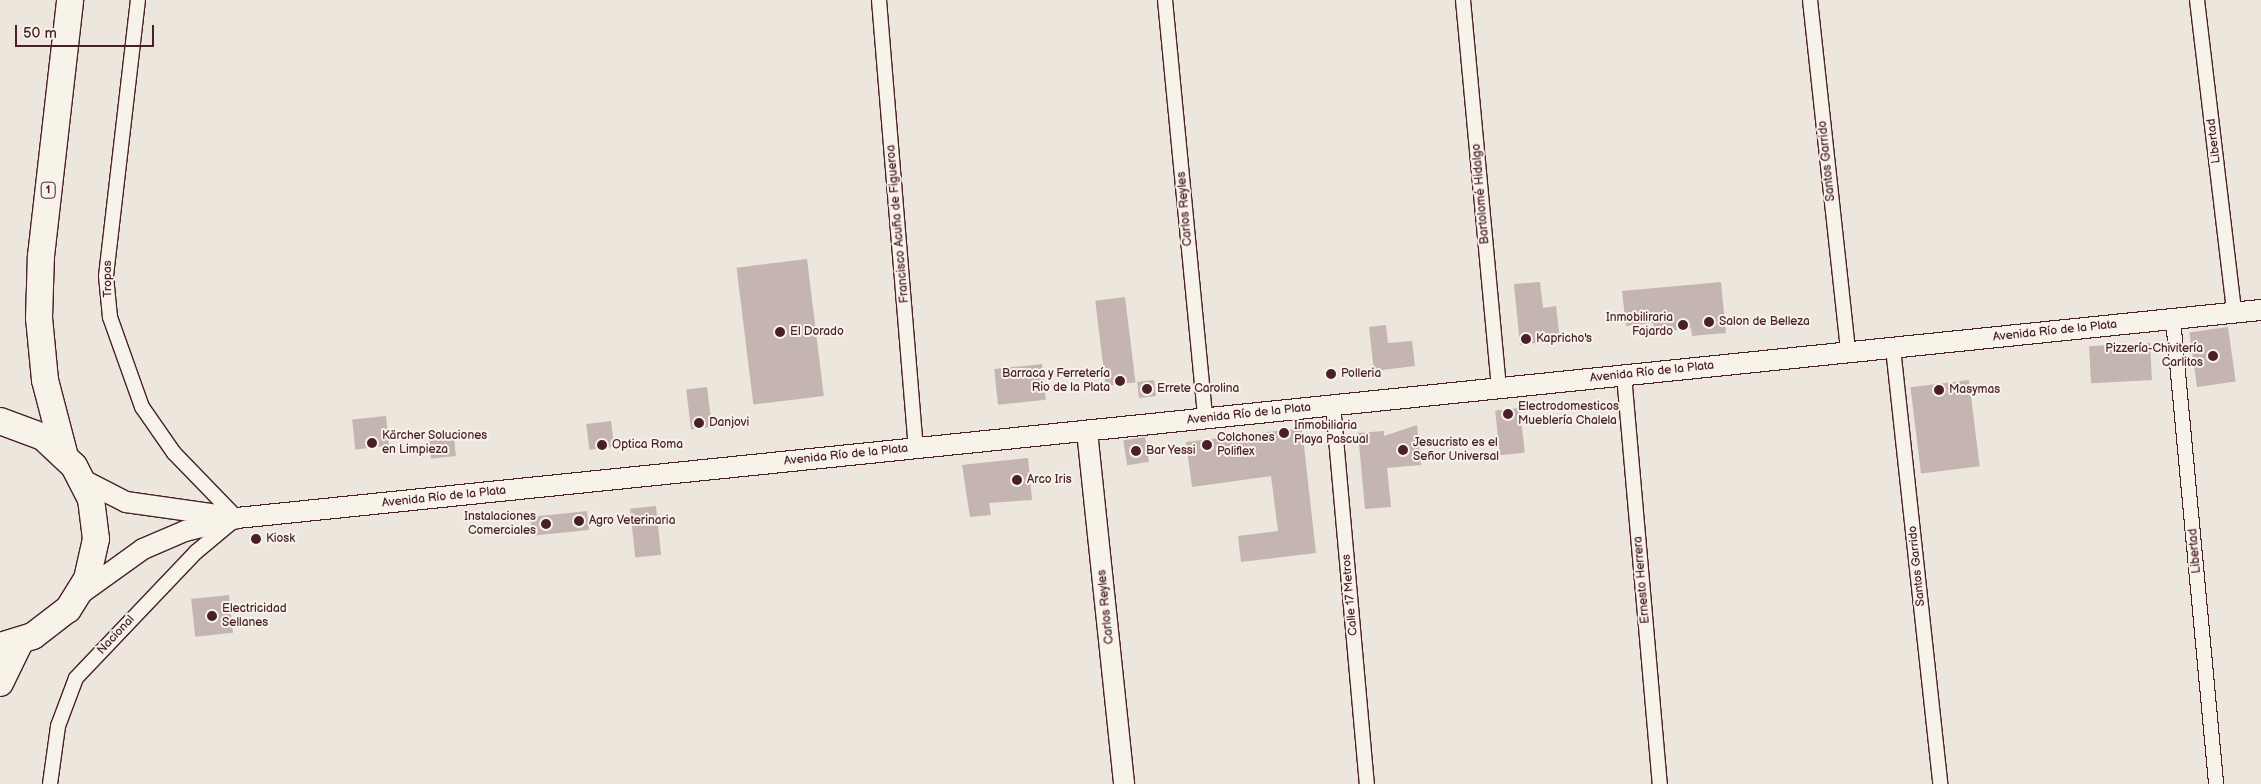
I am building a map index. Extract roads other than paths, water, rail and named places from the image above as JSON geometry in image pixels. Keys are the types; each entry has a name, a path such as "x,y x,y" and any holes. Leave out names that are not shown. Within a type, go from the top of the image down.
{"highway":[{"name":"1","path":"64,453 45,380 39,318 41,256 70,0"},
{"path":"0,421 43,437 64,453 83,480 95,519 96,539 94,560 77,597 58,619 10,644 0,684"}],"street":[{"name":"Tropas","path":"138,0 106,276 110,317 142,407 174,453 238,518"},
{"name":"Francisco Acuña de Figueroa","path":"879,0 916,448"},
{"name":"Carlos Reyles","path":"1165,0 1205,418"},
{"name":"Bartolomé Hidalgo","path":"1463,0 1499,388"},
{"name":"Santos Garrido","path":"1810,0 1848,352"},
{"name":"Libertad","path":"2197,0 2234,312"},
{"name":"Avenida Río de la Plata","path":"77,597 143,549 185,531 238,518 2261,310"},
{"name":"Libertad","path":"2173,319 2216,784"},
{"name":"Santos Garrido","path":"1893,348 1940,784"},
{"name":"Ernesto Herrera","path":"1624,375 1660,784"},
{"name":"Calle 17 Metros","path":"1333,405 1367,784"},
{"name":"Carlos Reyles","path":"1087,431 1124,784"},
{"name":"Avenida Río de la Plata","path":"83,480 126,502 238,518"},
{"name":"Nacional","path":"50,784 58,726 76,678 196,552 238,518"}],"place":[{"name":"Salon de Belleza","path":"1709,322"},
{"name":"Inmobiliraria Fajardo","path":"1683,325"},
{"name":"El Dorado","path":"780,332"},
{"name":"Kapricho's","path":"1526,339"},
{"name":"Pizzería-Chivitería Carlitos","path":"2213,356"},
{"name":"Polleria","path":"1331,374"},
{"name":"Barraca y Ferretería Rio de la Plata","path":"1120,381"},
{"name":"Errete Carolina","path":"1147,389"},
{"name":"Masymas","path":"1939,390"},
{"name":"Electrodomesticos Mueblería Chalela","path":"1508,414"},
{"name":"Danjovi","path":"699,423"},
{"name":"Inmobiliaria Playa Pascual","path":"1284,433"},
{"name":"Kärcher Soluciones en Limpieza","path":"372,443"},
{"name":"Optica Roma","path":"602,445"},
{"name":"Colchones Poliflex","path":"1207,445"},
{"name":"Jesucristo es el Señor Universal","path":"1403,450"},
{"name":"Bar Yessi","path":"1136,451"},
{"name":"Arco Iris","path":"1017,480"},
{"name":"Agro Veterinaria","path":"579,521"},
{"name":"Instalaciones Comerciales","path":"546,524"},
{"name":"Kiosk","path":"256,539"},
{"name":"Electricidad Sellanes","path":"212,616"}]}
